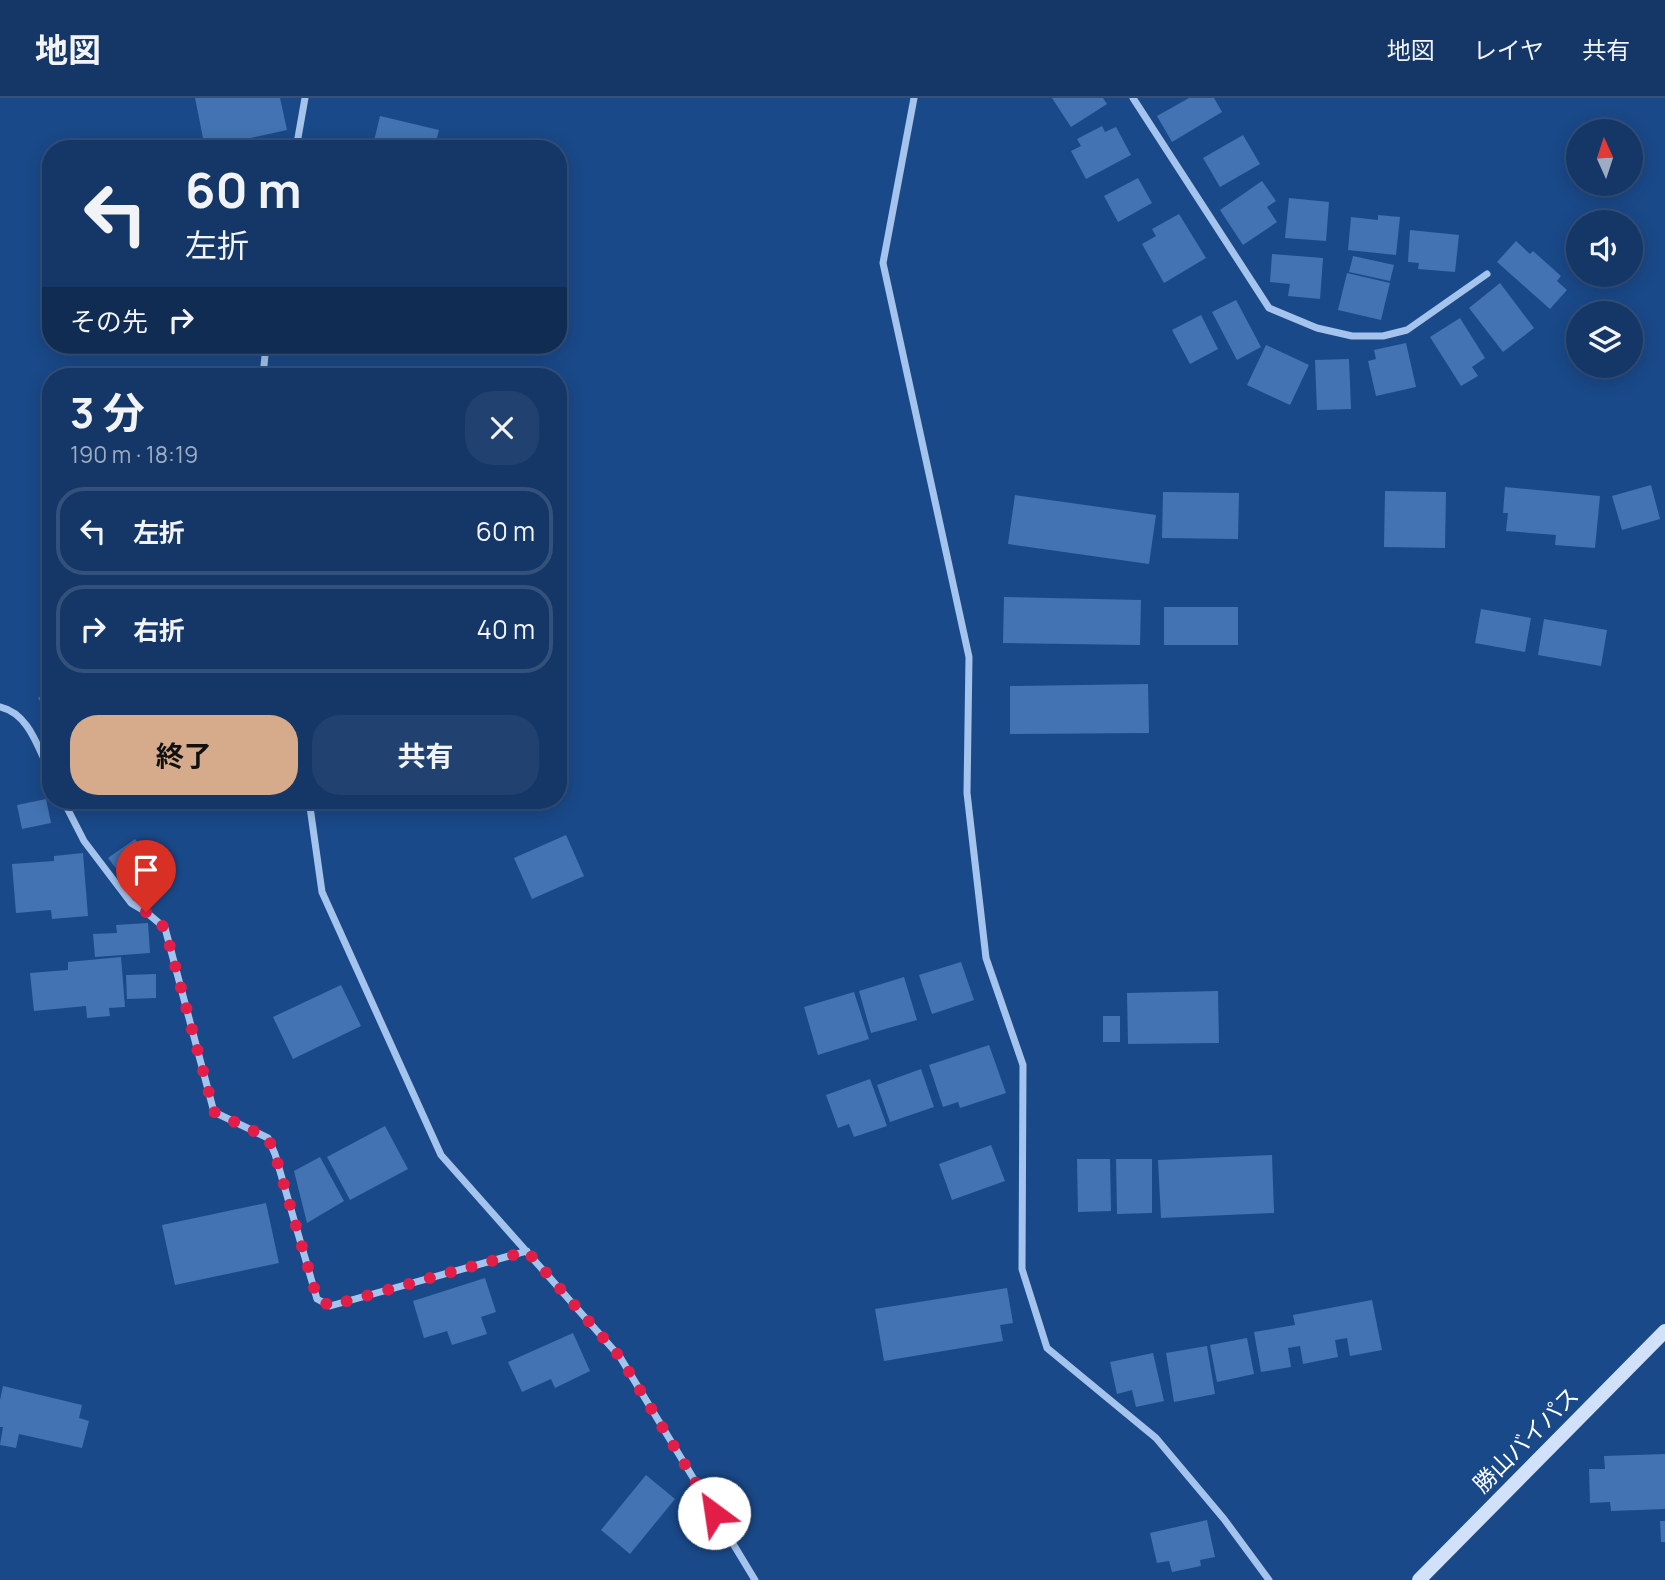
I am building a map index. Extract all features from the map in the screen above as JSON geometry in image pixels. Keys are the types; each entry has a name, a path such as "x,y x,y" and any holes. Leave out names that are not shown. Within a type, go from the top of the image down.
{"main road":[{"name":"勝山バイパス","path":"1419,1580 1665,1331"}],"street":[{"path":"298,140 305,98"},
{"path":"914,98 883,263 969,657 967,793 986,958 1023,1065 1022,1269 1047,1348 1156,1438 1224,1520 1269,1580"},
{"path":"1133,98 1269,308 1317,328 1352,336 1383,336 1406,330 1487,274"},
{"path":"0,707 24,719 42,756"},
{"path":"68,809 84,841 131,903 165,928 214,1112 268,1138 317,1298 330,1306 527,1251"},
{"path":"311,809 323,892 441,1155 620,1357 755,1580"}],"building":[{"path":"195,98 280,98 287,130 241,140 203,140"},
{"path":"1052,98 1103,98 1107,104 1071,127"},
{"path":"1189,98 1214,98 1222,112 1172,142 1157,116"},
{"path":"380,116 439,130 436,140 374,140"},
{"path":"1102,126 1105,132 1116,127 1131,155 1086,179 1071,151 1081,146 1077,139"},
{"path":"1243,135 1260,164 1220,187 1203,158"},
{"path":"1138,178 1152,203 1118,222 1104,196"},
{"path":"1262,181 1276,201 1267,207 1277,222 1243,245 1220,210"},
{"path":"1289,198 1329,202 1326,241 1285,238"},
{"path":"1179,214 1206,258 1164,283 1142,244 1156,236 1152,229"},
{"path":"1378,215 1400,217 1396,255 1348,250 1351,217 1378,220"},
{"path":"1410,230 1459,235 1455,272 1418,269 1419,263 1408,262"},
{"path":"1516,241 1530,254 1533,251 1561,276 1557,281 1567,290 1550,309 1497,262"},
{"path":"1272,254 1323,258 1320,299 1288,296 1290,284 1270,282"},
{"path":"1353,256 1394,265 1390,281 1349,272"},
{"path":"1347,273 1390,283 1381,320 1338,310"},
{"path":"1500,283 1534,328 1503,352 1469,308"},
{"path":"1236,300 1261,347 1237,360 1212,312"},
{"path":"1201,315 1218,349 1190,364 1172,330"},
{"path":"1460,318 1485,358 1472,367 1478,376 1461,386 1430,337"},
{"path":"1406,343 1416,387 1376,396 1368,361 1376,359 1374,350"},
{"path":"1266,345 1309,365 1290,405 1247,385"},
{"path":"1349,359 1351,409 1317,410 1315,360"},
{"path":"1651,485 1660,519 1622,530 1612,496"},
{"path":"1505,487 1600,496 1595,548 1555,545 1556,535 1506,531 1508,513 1503,513"},
{"path":"1385,491 1446,492 1445,548 1384,547"},
{"path":"1163,492 1239,493 1238,539 1162,538"},
{"path":"1015,495 1156,515 1149,564 1008,544"},
{"path":"1004,597 1141,600 1140,645 1003,643"},
{"path":"1164,607 1238,607 1238,645 1164,645"},
{"path":"1481,609 1531,618 1525,652 1475,643"},
{"path":"1544,619 1607,630 1601,666 1538,655"},
{"path":"1148,684 1149,733 1010,734 1010,686"},
{"path":"42,800 42,809 48,809 51,823 22,829 17,805"},
{"path":"566,835 584,876 532,899 514,858"},
{"path":"135,839 171,887 145,906 108,858"},
{"path":"83,853 88,916 52,919 51,910 16,913 12,864 54,861 54,856"},
{"path":"148,923 150,953 95,957 93,934 117,933 116,925"},
{"path":"121,957 125,1007 109,1008 110,1016 87,1018 86,1006 34,1011 30,973 68,970 68,962"},
{"path":"961,962 974,1000 932,1014 919,975"},
{"path":"156,974 156,998 127,999 126,975"},
{"path":"904,977 917,1020 871,1033 859,991"},
{"path":"341,985 361,1026 293,1059 273,1017"},
{"path":"1218,991 1219,1043 1128,1044 1127,993"},
{"path":"854,992 869,1039 818,1055 804,1007"},
{"path":"1103,1016 1120,1016 1120,1042 1103,1042"},
{"path":"989,1045 1006,1093 960,1108 958,1102 943,1107 929,1065"},
{"path":"921,1069 934,1107 890,1122 877,1085"},
{"path":"870,1079 887,1126 854,1137 849,1124 838,1128 826,1095"},
{"path":"385,1126 408,1169 350,1200 327,1157"},
{"path":"991,1145 1005,1181 952,1200 939,1164"},
{"path":"1272,1155 1274,1213 1161,1218 1158,1160"},
{"path":"320,1157 344,1201 307,1223 294,1171"},
{"path":"1077,1159 1110,1159 1111,1211 1078,1212"},
{"path":"1116,1159 1152,1159 1152,1213 1117,1214"},
{"path":"266,1203 279,1263 175,1285 162,1225"},
{"path":"485,1278 496,1312 481,1317 487,1334 452,1345 447,1331 424,1338 413,1301"},
{"path":"1007,1288 1013,1323 1000,1325 1003,1341 884,1361 875,1309"},
{"path":"1372,1300 1382,1350 1350,1356 1347,1338 1335,1340 1338,1357 1303,1364 1300,1346 1288,1348 1291,1367 1261,1372 1254,1332 1295,1325 1293,1315"},
{"path":"573,1333 590,1371 555,1388 551,1379 522,1392 508,1362"},
{"path":"1247,1338 1254,1374 1217,1382 1210,1345"},
{"path":"1207,1346 1215,1394 1174,1402 1166,1353"},
{"path":"1153,1353 1164,1401 1136,1407 1132,1390 1117,1394 1110,1362"},
{"path":"3,1386 82,1405 79,1418 89,1421 82,1448 19,1434 16,1448 0,1445 3,1427 0,1427 0,1400"},
{"path":"1665,1454 1665,1509 1611,1511 1610,1502 1590,1503 1589,1469 1605,1469 1604,1456"},
{"path":"646,1475 675,1499 630,1554 601,1530"},
{"path":"1207,1520 1215,1557 1200,1560 1201,1566 1172,1572 1169,1561 1157,1563 1150,1533"},
{"path":"1660,1521 1665,1521 1665,1542 1661,1542"}],"route":[{"path":"146,912 165,928 214,1112 268,1138 317,1298 330,1306 527,1251 620,1357 714,1513"}]}
